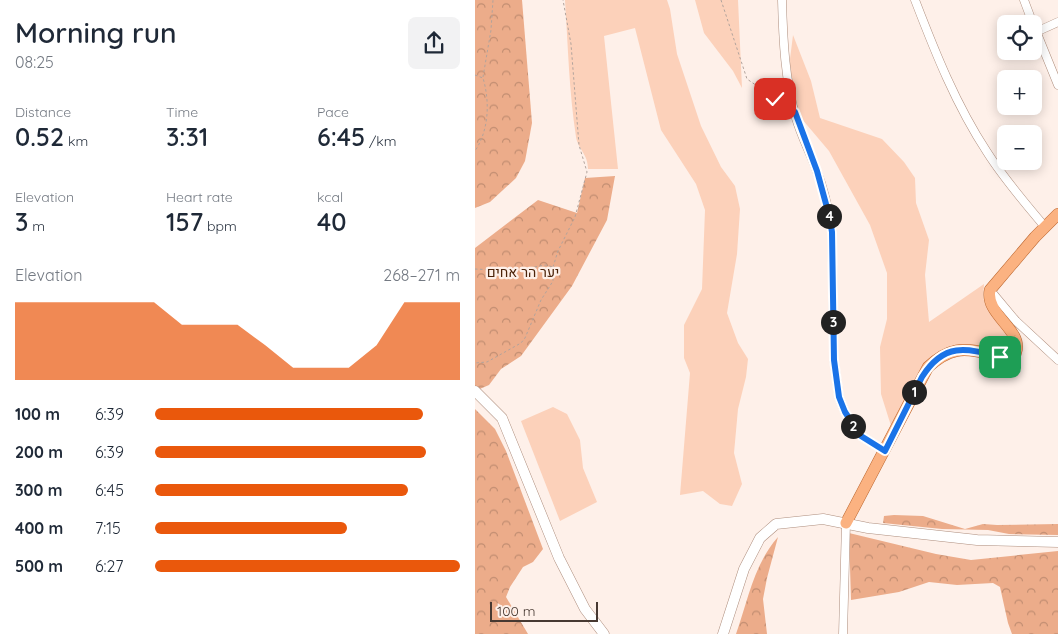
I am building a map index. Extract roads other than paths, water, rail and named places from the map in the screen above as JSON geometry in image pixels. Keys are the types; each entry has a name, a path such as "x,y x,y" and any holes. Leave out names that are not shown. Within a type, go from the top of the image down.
{"main road":[{"path":"845,523 928,367 946,354 957,350 971,349 1005,358 1011,358 1014,355 1017,347 1014,336 992,306 989,295 990,290 1058,214"},
{"path":"475,391 502,418 559,558 585,609 604,634"},
{"path":"723,634 743,569 760,538 776,524 823,519 868,528 977,540 1058,542"}],"street":[{"path":"782,0 789,86 795,112 817,171 831,224 834,360 839,397 845,412 861,436 885,451"},
{"path":"915,0 934,49 963,109 986,150 1005,178 1045,227"},
{"path":"1024,0 1030,15"},
{"path":"1042,25 1058,22"},
{"path":"1042,46 1058,85"},
{"path":"990,290 1016,321 1058,360"},
{"path":"843,634 845,523"}],"park label":[{"name":"יער הר אחים","path":"523,272"}]}
